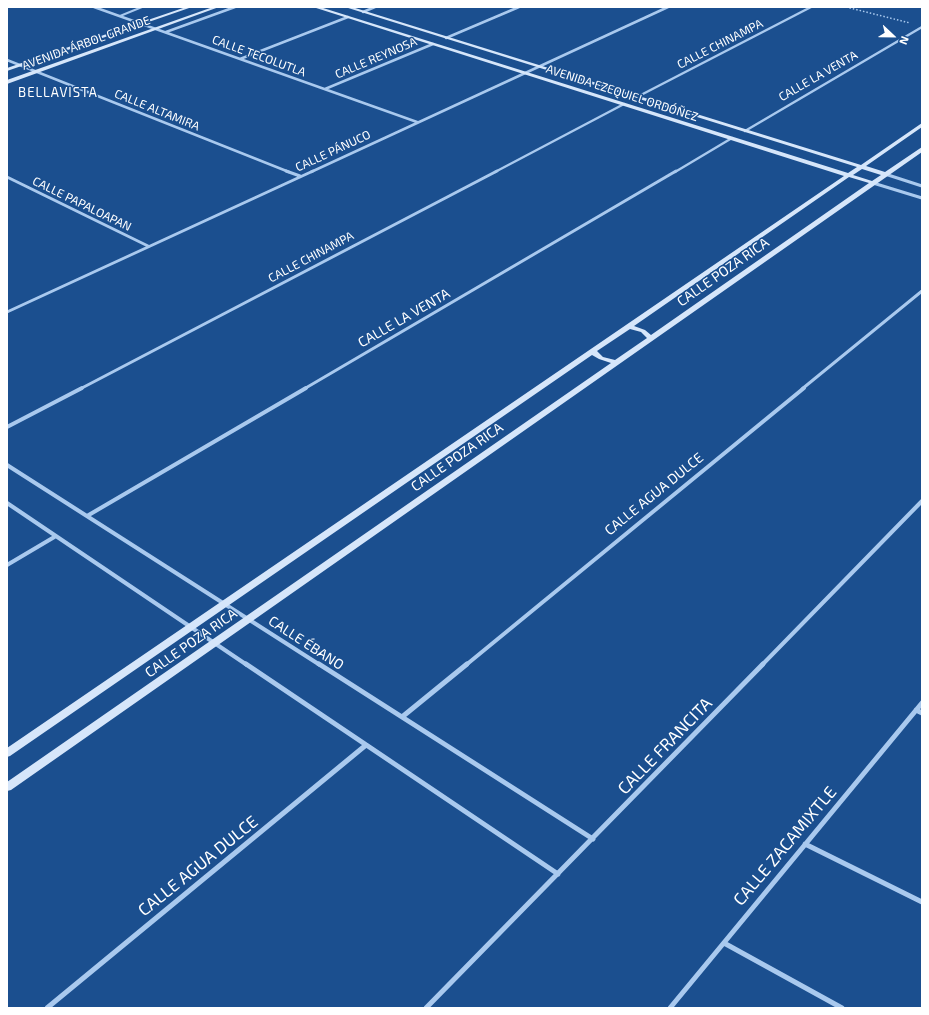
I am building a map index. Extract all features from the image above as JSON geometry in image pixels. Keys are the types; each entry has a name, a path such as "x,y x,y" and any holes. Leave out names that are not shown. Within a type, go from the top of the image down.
{"street":[{"name":"CALLE TECOLUTLA","path":"94,7 417,122"},
{"name":"AVENIDA ÁRBOL GRANDE","path":"7,70 190,7"},
{"name":"AVENIDA ÁRBOL GRANDE","path":"7,82 217,7"},
{"path":"165,32 235,7"},
{"name":"AVENIDA EZEQUIEL ORDÓÑEZ","path":"316,7 922,198"},
{"name":"AVENIDA EZEQUIEL ORDÓÑEZ","path":"347,7 922,186"},
{"path":"362,12 375,7"},
{"path":"446,38 519,7"},
{"name":"CALLE PÁNUCO","path":"7,312 668,7"},
{"name":"CALLE CHINAMPA","path":"637,97 811,7"},
{"path":"240,59 348,17"},
{"name":"CALLE LA VENTA","path":"745,131 922,27"},
{"name":"CALLE REYNOSA","path":"325,89 433,44"},
{"name":"CALLE ALTAMIRA","path":"7,60 300,176"},
{"name":"CALLE CHINAMPA","path":"7,426 624,104"},
{"name":"CALLE POZA RICA","path":"7,753 922,125"},
{"name":"CALLE LA VENTA","path":"87,516 732,138"},
{"name":"CALLE POZA RICA","path":"7,787 922,149"},
{"name":"CALLE PAPALOAPAN","path":"7,177 148,246"},
{"name":"CALLE AGUA DULCE","path":"402,717 922,291"},
{"path":"628,326 643,331 651,338"},
{"path":"592,351 601,358 616,362"},
{"name":"CALLE ÉBANO","path":"7,465 593,839"},
{"name":"CALLE FRANCITA","path":"426,1008 922,501"},
{"path":"7,503 558,874"},
{"path":"7,565 56,536"},
{"name":"CALLE ZACAMIXTLE","path":"670,1008 922,703"},
{"path":"916,710 922,713"},
{"name":"CALLE AGUA DULCE","path":"47,1008 366,745"},
{"path":"805,844 922,902"},
{"path":"724,943 842,1008"}],"lane":[{"path":"133,7 138,8"},
{"path":"120,16 142,7"}],"path":[{"path":"846,7 914,24"}],"district":[{"name":"BELLAVISTA","path":"58,93"}]}
